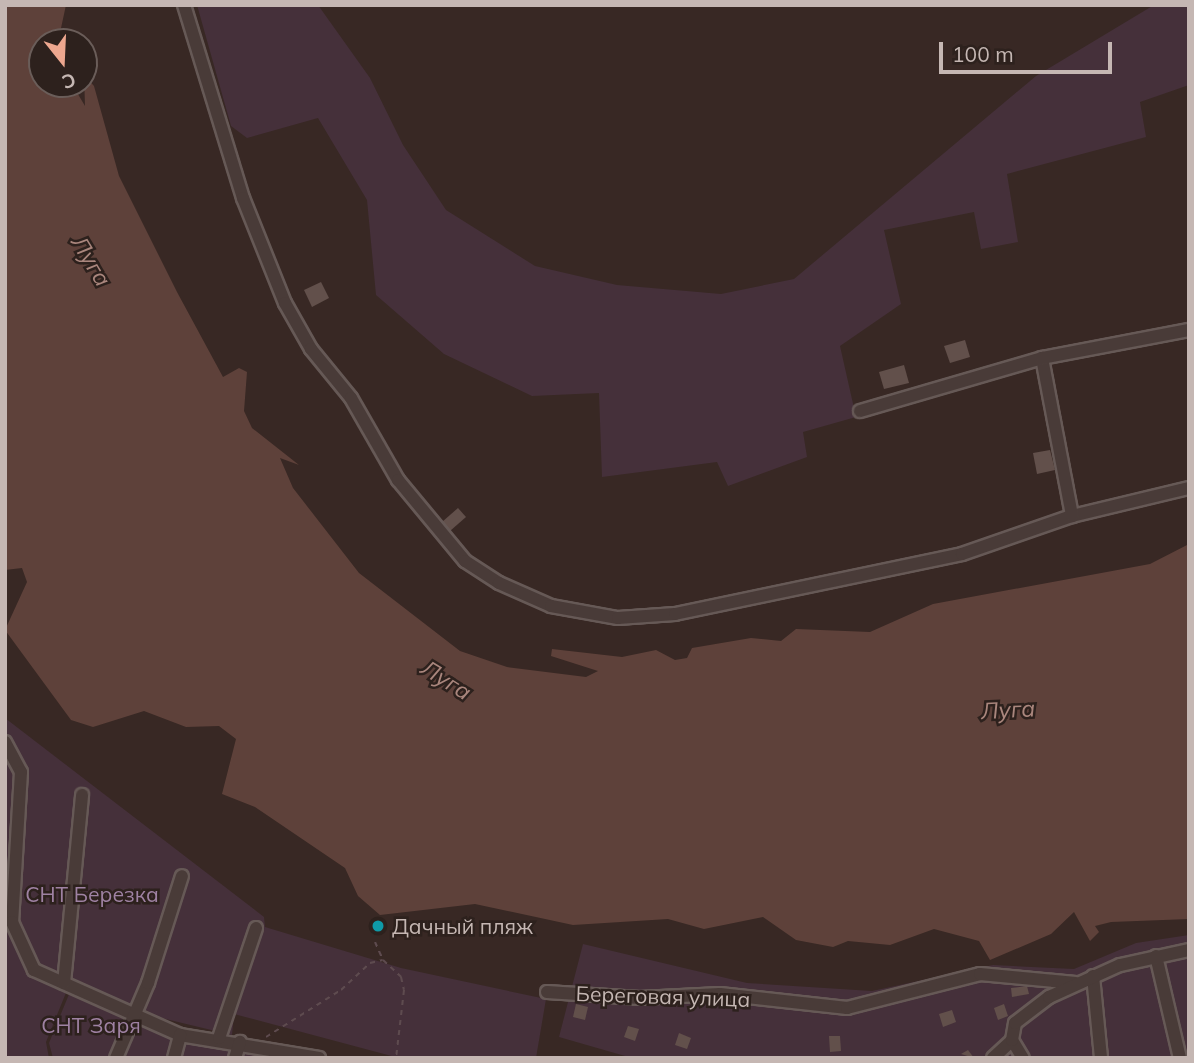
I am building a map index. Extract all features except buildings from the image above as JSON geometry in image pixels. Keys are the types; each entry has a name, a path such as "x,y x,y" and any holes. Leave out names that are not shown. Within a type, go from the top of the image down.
{"street":[{"path":"184,5 243,198 285,303 398,480 465,561 499,583 551,606 618,618 675,614 962,554 1072,516 1189,488"},
{"path":"860,411 1042,358 1189,331"},
{"path":"1042,358 1072,516"},
{"path":"5,742 21,772 12,845 12,922 34,970 180,1035 219,1038 293,1055 319,1058"},
{"path":"64,983 82,796"},
{"path":"116,1058 130,1015 148,983 182,876"},
{"path":"219,1038 256,928"},
{"path":"993,1058 1012,1040 1026,1012 1076,983 1156,956 1189,950"},
{"path":"1156,956 1180,1058"},
{"name":"Береговая улица","path":"547,992 640,998 720,993 847,1008 980,974 1076,983"},
{"path":"1093,976 1101,1058"},
{"path":"174,1058 180,1035"},
{"path":"1012,1040 1023,1058"},
{"path":"235,1058 240,1042"}],"path":[{"path":"375,942 383,960 401,977 404,990 396,1058"},
{"path":"255,1045 341,990 370,963 383,960"}],"green space":[{"path":"197,5 318,5 370,78 403,145 446,210 535,266 617,285 721,294 794,279 1036,76 1154,5 1189,5 1189,85 1140,102 1146,137 1007,174 1018,242 981,249 974,212 884,230 901,304 840,346 856,417 803,432 807,457 728,486 717,462 602,477 599,393 532,396 444,354 376,295 367,200 318,118 247,138 231,126"},
{"name":"СНТ Березка","path":"5,718 264,917 265,927 401,968 546,999 536,1058 399,1058 234,1014 232,1035 149,1015 178,1029 310,1058 53,1058 49,1043 74,982 128,1005 72,978 46,1042 49,1058 5,1058"},
{"path":"1189,935 1189,1058 632,1058 559,1037 583,944 747,983 872,991 993,965 1074,969 1136,943"}],"water":[{"name":"Луга","path":"5,5 66,5 61,28 28,28 28,98 80,98 85,106 85,98 97,98 119,176 223,377 239,368 247,372 244,411 252,428 299,465 280,458 293,488 359,573 460,651 507,667 586,677 598,671 551,656 552,649 622,657 656,650 675,660 687,658 692,648 751,638 781,641 796,629 870,632 933,604 1150,564 1189,544 1189,919 1111,922 1095,926 1099,932 1090,941 1074,912 1051,934 990,960 979,941 934,929 890,945 848,941 833,947 796,940 763,917 704,929 668,919 573,925 475,904 380,915 358,896 345,868 255,807 222,794 236,739 219,726 186,727 144,711 93,727 71,720 5,630 27,582 22,568 5,570"}],"place":[{"name":"Дачный пляж","path":"378,926"}],"park label":[{"name":"СНТ Заря","path":"91,1025"}]}
